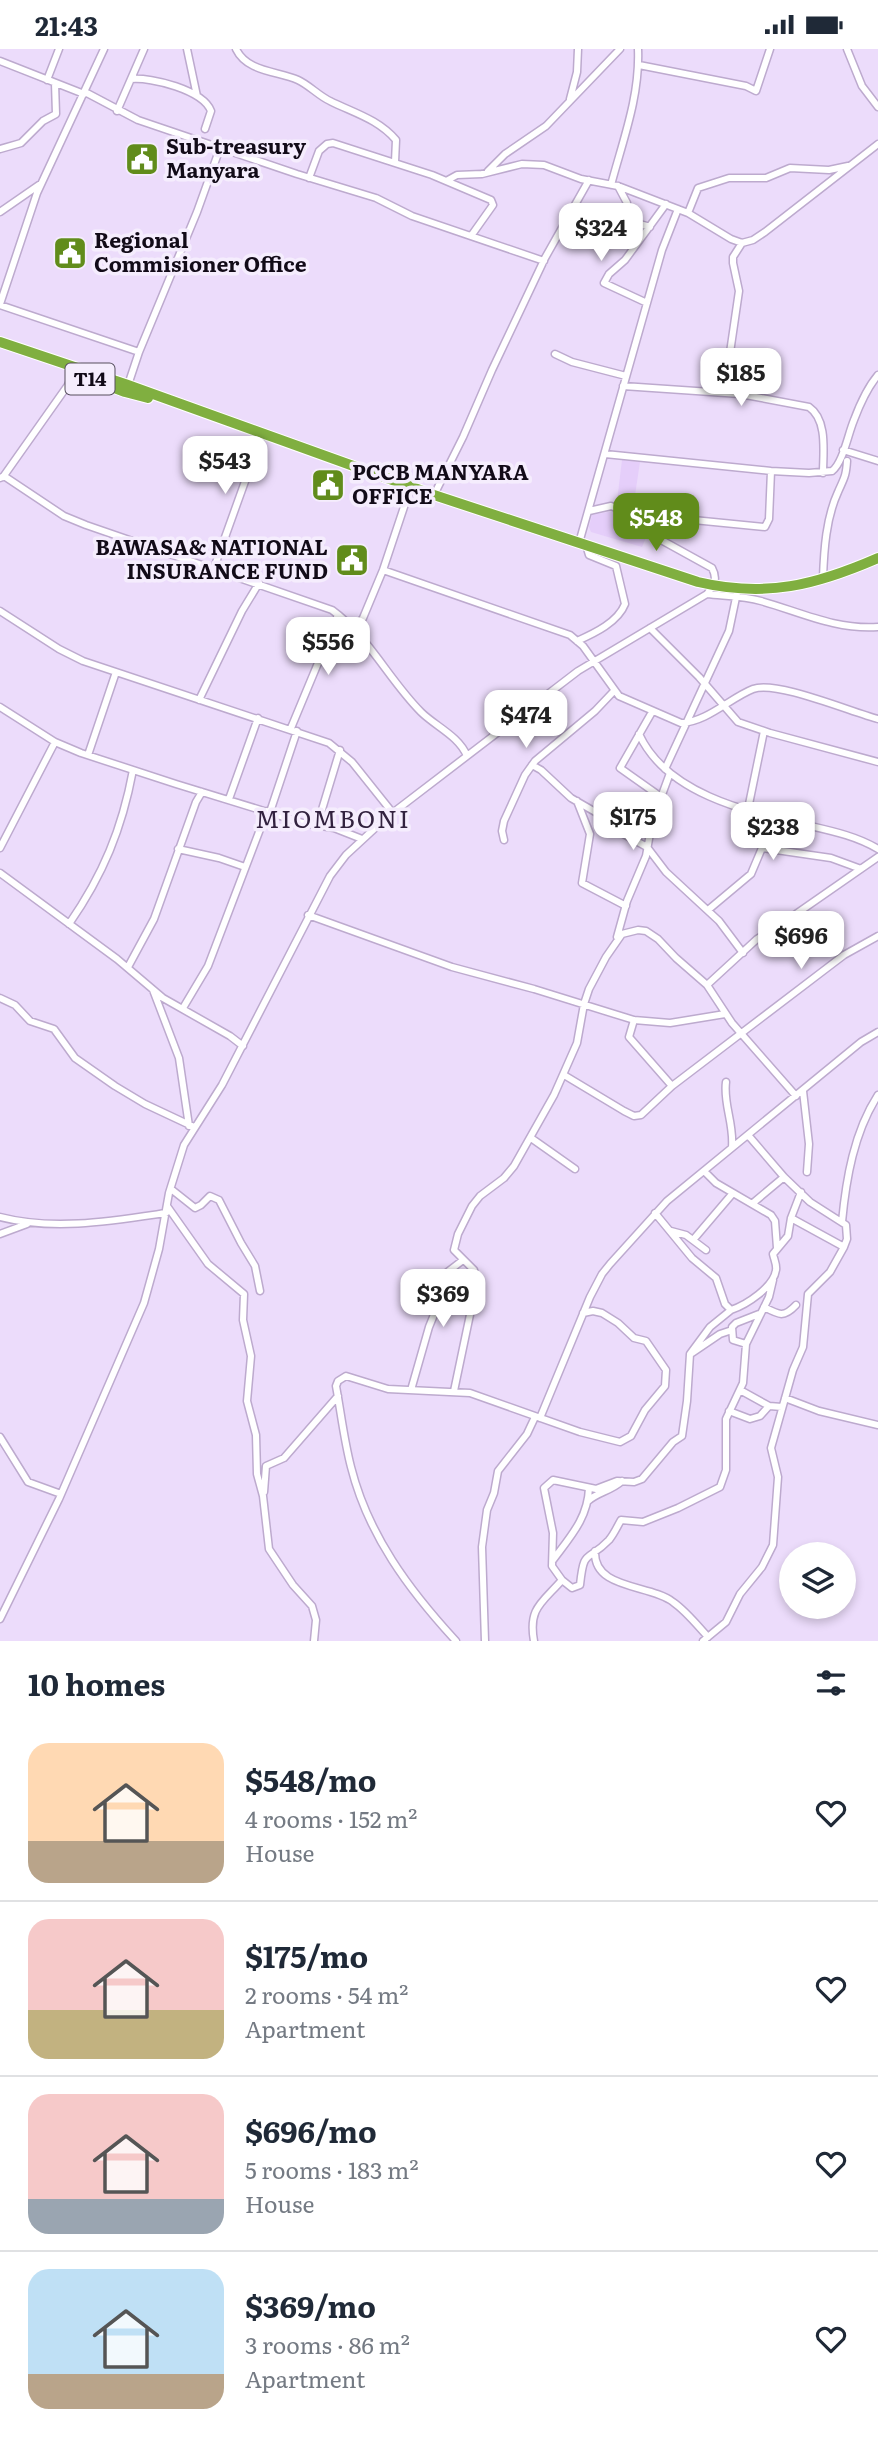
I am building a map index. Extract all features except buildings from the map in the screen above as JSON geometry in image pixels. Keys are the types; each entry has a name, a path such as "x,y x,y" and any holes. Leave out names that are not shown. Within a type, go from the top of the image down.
{"highway":[{"name":"T14","path":"0,342 33,359 75,370 434,495 737,593 823,580 878,558"}],"street":[{"path":"47,80 59,49"},
{"path":"104,49 42,183 0,305 139,352"},
{"path":"117,111 145,49"},
{"path":"187,49 197,96"},
{"path":"236,49 241,58 251,65 300,81 330,101 372,119 396,141 395,162"},
{"path":"570,101 577,72 578,49"},
{"path":"487,172 505,154 546,126 620,49"},
{"path":"638,49 639,65 633,107 614,185 626,203 626,219 650,227"},
{"path":"639,65 746,86 756,91 770,49"},
{"path":"847,49 862,86 878,107"},
{"path":"0,61 85,93 117,111 309,178 376,198 412,216 544,261"},
{"path":"131,79 150,78 207,102 211,111 205,129"},
{"path":"0,149 21,143 43,121 56,114 55,83"},
{"path":"309,178 320,151 327,144 339,144 448,180 490,198 493,203 471,236"},
{"path":"448,180 457,175 531,164 559,169 575,177 614,185 666,204 742,243 765,232 878,144"},
{"path":"127,388 220,148"},
{"path":"688,213 698,188 716,181 729,178 760,179 790,167 829,170 850,166"},
{"path":"434,495 544,261 589,180"},
{"path":"0,212 42,183"},
{"path":"647,303 604,283 625,260 666,204"},
{"path":"577,641 605,626 625,604 615,566 589,555 583,544 589,511 623,386 662,250 678,209"},
{"path":"731,393 727,373 739,291 733,257 742,243"},
{"path":"555,354 572,362 626,376"},
{"path":"75,370 68,385 1,478 64,516 326,606 355,629 413,703 433,723 456,740 467,756"},
{"path":"605,454 771,471 823,473 835,470 867,390 878,375"},
{"path":"623,386 731,393 791,402 814,410 822,434 823,473"},
{"path":"214,568 262,434"},
{"path":"843,450 878,461"},
{"path":"838,465 855,454"},
{"path":"823,580 825,542 838,491 845,480 847,461"},
{"path":"589,511 607,506 633,514 765,527 769,519 771,471"},
{"path":"355,629 363,618 383,570 411,486"},
{"path":"0,1619 61,1493 144,1303 159,1249 171,1189 191,1126 215,1097 330,876 362,839 392,812 593,660 707,594 714,585 715,575 712,568 654,535 633,514"},
{"path":"383,570 562,631 577,641 623,699 681,723 687,723 725,706 750,690 766,687 878,719"},
{"path":"199,700 259,583"},
{"path":"707,594 737,593 826,622 878,627"},
{"path":"454,1391 476,1286 474,1270 456,1254 454,1247 472,1206 480,1195 504,1178 531,1138 564,1075 577,1043 584,1004 617,939 668,771 704,683 729,631 737,593"},
{"path":"1,615 65,652 116,672 330,743 340,750 392,812"},
{"path":"183,1008 204,973 269,812 294,729 338,615"},
{"path":"650,628 738,722 878,762"},
{"path":"88,755 116,672"},
{"path":"504,840 503,826 532,765 614,691"},
{"path":"0,720 2,708 55,742 88,755 269,812 317,826 334,828 362,839"},
{"path":"652,712 620,768 661,797"},
{"path":"229,799 258,718"},
{"path":"748,809 764,731"},
{"path":"639,734 650,752 668,771 711,799 838,833 878,849"},
{"path":"0,848 55,742"},
{"path":"317,826 340,750"},
{"path":"532,765 577,801 604,817 626,837 647,847 666,872 708,910 743,953"},
{"path":"69,924 102,872 129,791 133,770"},
{"path":"128,967 154,919 178,849 202,792"},
{"path":"577,801 590,834 582,883 626,906"},
{"path":"708,910 751,874 762,848 831,858 861,869"},
{"path":"178,849 245,867"},
{"path":"707,985 762,935 878,857"},
{"path":"0,873 128,967 163,998 243,1046"},
{"path":"309,915 452,967 584,1004 610,1015 670,1023 725,1014"},
{"path":"617,939 633,930 651,934 707,985 725,1014 796,1096"},
{"path":"564,1075 634,1116 641,1115 672,1086 844,955 878,936"},
{"path":"152,988 179,1058 191,1126"},
{"path":"0,998 15,1005 30,1021 54,1029 75,1058 115,1086 191,1126"},
{"path":"634,1020 629,1037 672,1086"},
{"path":"485,1641 485,1578 482,1554 487,1510 494,1493 498,1471 537,1417 602,1274 655,1213 861,1042 878,1032"},
{"path":"726,1082 725,1097 733,1129 732,1147"},
{"path":"803,1091 809,1144 807,1172"},
{"path":"842,1222 844,1200 862,1123 878,1095"},
{"path":"594,1551 598,1566 609,1578 669,1599 707,1639 726,1622 740,1594 762,1567 773,1545 778,1473 771,1450 793,1370 803,1347 808,1294 826,1277 844,1247 847,1229 842,1222 818,1208 784,1177 748,1135"},
{"path":"531,1138 575,1169"},
{"path":"704,1171 716,1184 753,1203 773,1218 777,1248"},
{"path":"753,1203 784,1177"},
{"path":"171,1189 195,1208 210,1195 219,1200 240,1243 255,1266 260,1291"},
{"path":"773,1280 710,1327 690,1354 682,1436 673,1442 659,1462 642,1479 613,1482 601,1488 554,1480 544,1488 553,1533 554,1571 572,1588 580,1585 583,1563 610,1539 621,1520 643,1522 720,1487 726,1470 725,1423 744,1376 746,1344 764,1307 773,1280 776,1266 773,1254 788,1236 791,1218 801,1192"},
{"path":"693,1240 733,1193"},
{"path":"0,1217 29,1224 103,1221 167,1210"},
{"path":"167,1210 208,1263 244,1294 243,1320 251,1356 247,1401 256,1435 257,1473 263,1496 269,1549 293,1585 312,1606 316,1620 314,1641"},
{"path":"655,1213 692,1258 716,1278 725,1304 731,1310"},
{"path":"791,1218 844,1247"},
{"path":"0,1234 29,1224"},
{"path":"669,1230 706,1249"},
{"path":"411,1390 429,1327 445,1289 441,1276 463,1260"},
{"path":"764,1307 782,1315 790,1312 796,1305"},
{"path":"456,1641 426,1608 384,1551 351,1468 338,1397 338,1381 346,1375 377,1386 454,1391 484,1396 605,1440 626,1441 649,1404 665,1386 666,1370 646,1341 634,1339 618,1323 601,1313 583,1313"},
{"path":"746,1344 733,1340 732,1330 736,1323 759,1314"},
{"path":"690,1354 720,1334 732,1330"},
{"path":"740,1390 769,1406 782,1407"},
{"path":"263,1496 267,1466 284,1458 338,1397"},
{"path":"785,1398 818,1411 878,1425"},
{"path":"729,1411 750,1419 760,1416 769,1406"},
{"path":"0,1437 28,1482 61,1493"},
{"path":"589,1501 622,1481"},
{"path":"552,1561 570,1539 584,1514 589,1501 589,1488"},
{"path":"534,1641 531,1624 534,1615 542,1601 562,1580"}],"shaded area":[{"path":"622,460 640,462 634,502 617,501"},
{"path":"613,511 646,537 642,547 591,532 589,527 592,515"}],"place":[{"name":"Sub-treasury Manyara","path":"142,159"},
{"name":"Regional Commisioner Office","path":"70,253"},
{"name":"PCCB MANYARA OFFICE","path":"328,485"},
{"name":"BAWASA& NATIONAL INSURANCE FUND","path":"352,560"}],"district":[{"name":"MIOMBONI","path":"333,820"}]}
